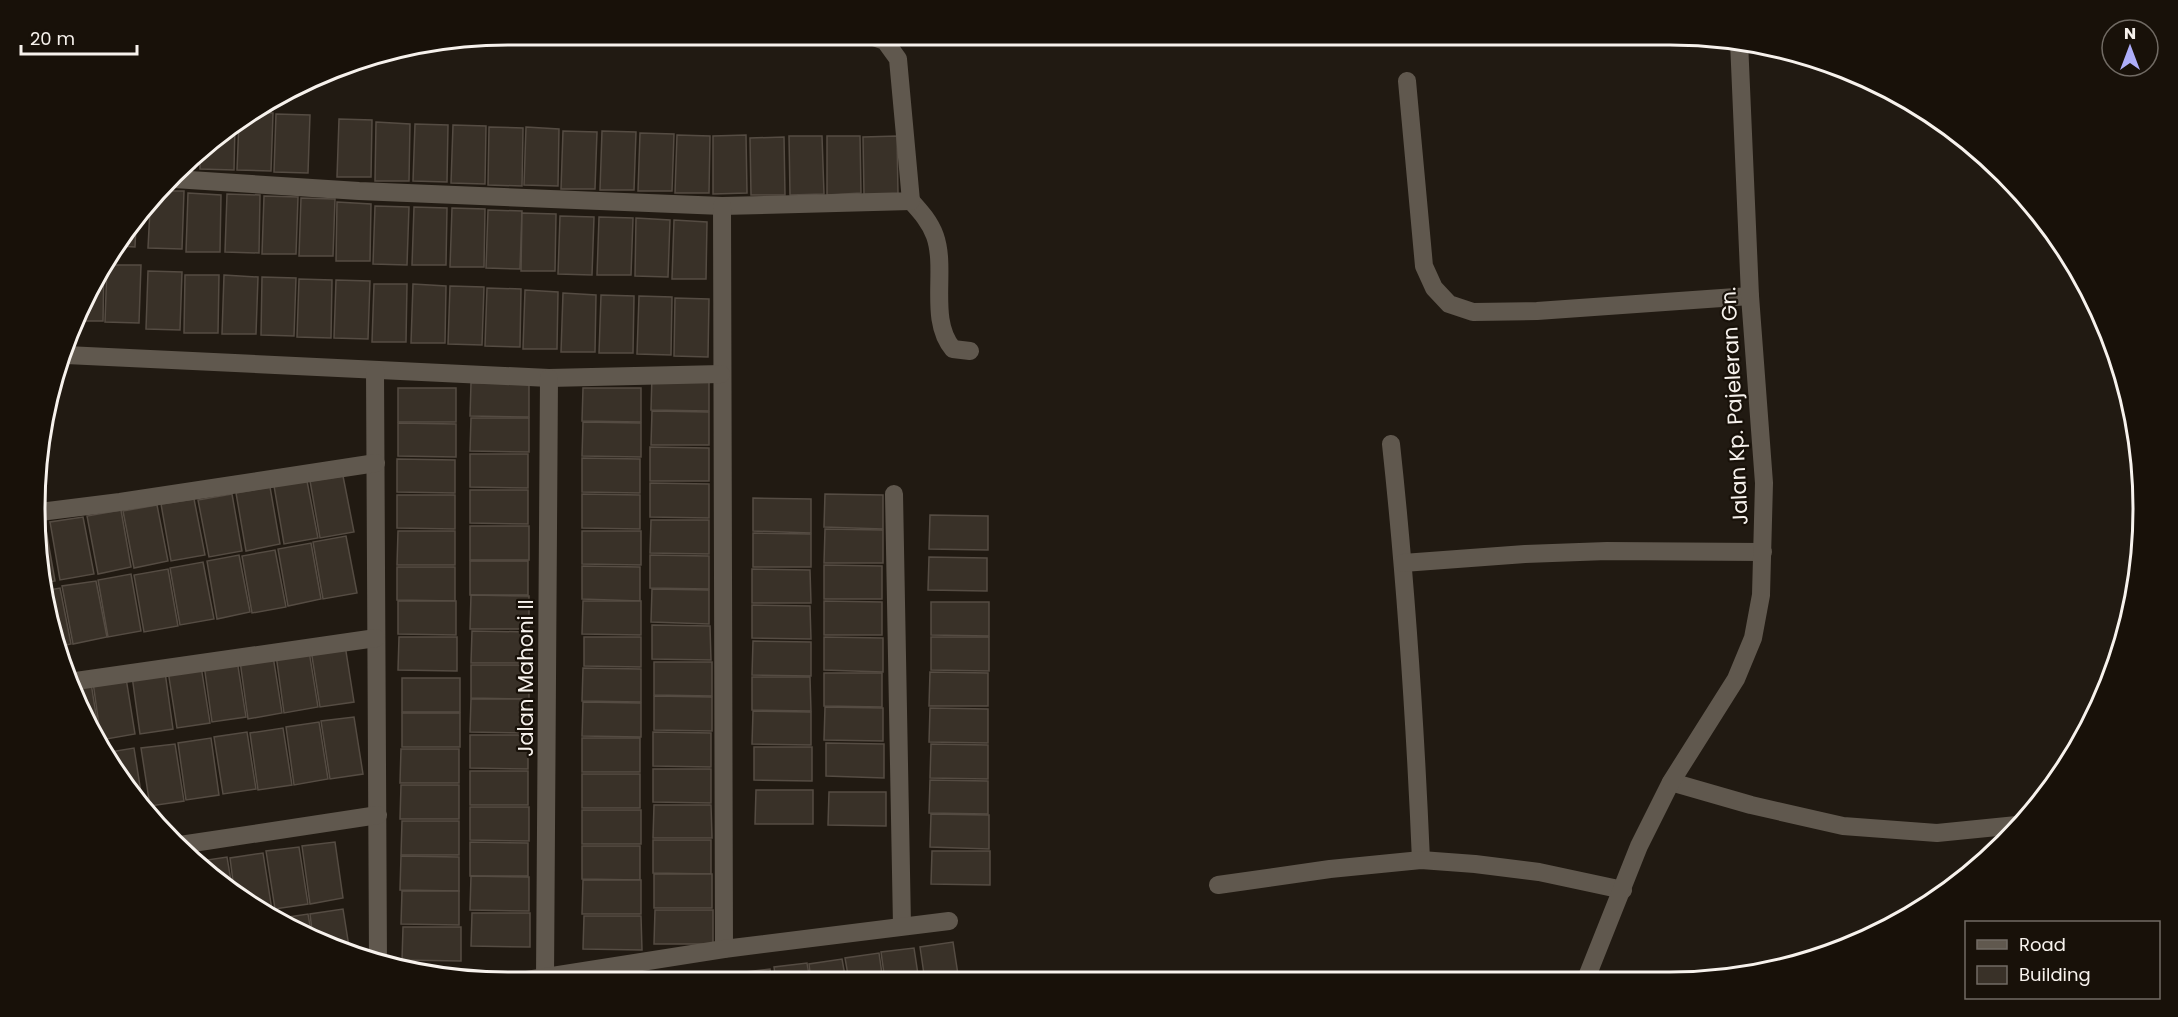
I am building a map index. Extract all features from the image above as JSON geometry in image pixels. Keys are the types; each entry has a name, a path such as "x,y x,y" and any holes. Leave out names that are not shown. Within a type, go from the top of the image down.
{"street":[{"path":"888,45 898,59 911,201 926,217 935,237 941,319 945,340 953,349 970,351"},
{"name":"Jalan Kp. Pajeleran Gn.","path":"1589,972 1639,846 1671,782 1736,679 1753,638 1761,596 1764,483 1750,296 1739,51"},
{"path":"1407,81 1424,266 1434,288 1449,304 1473,312 1537,311 1750,296"},
{"path":"183,180 359,191 722,206 911,201"},
{"path":"722,206 724,950"},
{"path":"72,355 549,378 721,374"},
{"path":"375,371 378,953"},
{"name":"Jalan Mahoni II","path":"545,972 549,378"},
{"path":"1390,444 1403,563 1415,722 1421,860"},
{"path":"45,511 376,463"},
{"path":"894,494 902,926"},
{"path":"1403,563 1525,554 1762,552"},
{"path":"78,681 376,638"},
{"path":"1671,782 1843,826 1937,833 2006,826"},
{"path":"189,844 378,815"},
{"path":"1218,885 1330,869 1421,860 1475,864 1539,873 1623,890"},
{"path":"588,972 724,950 949,921"}],"building":[{"path":"268,113 273,113 271,171 237,170 239,132"},
{"path":"276,114 310,115 308,173 274,172"},
{"path":"339,119 372,120 371,177 337,177"},
{"path":"376,122 410,124 409,181 375,181"},
{"path":"415,124 448,125 447,182 413,181"},
{"path":"453,125 486,126 485,184 451,183"},
{"path":"489,127 523,128 522,186 488,185"},
{"path":"526,127 559,129 558,186 524,185"},
{"path":"563,131 597,132 595,189 561,189"},
{"path":"602,131 636,132 634,190 600,190"},
{"path":"640,133 674,134 672,191 638,191"},
{"path":"235,135 234,170 200,169 200,163"},
{"path":"677,135 710,136 709,193 675,193"},
{"path":"746,135 747,193 713,194 713,136"},
{"path":"789,136 822,136 824,194 790,195"},
{"path":"827,136 860,136 861,193 827,195"},
{"path":"897,136 898,194 864,195 863,137"},
{"path":"784,137 785,195 751,195 750,138"},
{"path":"171,191 184,191 182,249 148,248 150,216"},
{"path":"188,193 221,195 220,252 186,252"},
{"path":"227,194 260,195 259,253 225,252"},
{"path":"264,196 298,197 296,254 262,254"},
{"path":"301,198 335,199 333,256 299,256"},
{"path":"337,202 371,204 370,261 336,261"},
{"path":"375,206 409,207 407,265 373,264"},
{"path":"414,207 447,208 446,265 412,265"},
{"path":"452,208 485,209 484,267 450,267"},
{"path":"488,210 522,211 520,269 486,268"},
{"path":"522,213 556,214 555,271 521,271"},
{"path":"560,216 594,217 592,275 558,274"},
{"path":"599,217 633,218 631,275 597,275"},
{"path":"636,218 670,220 668,277 635,276"},
{"path":"674,220 707,222 706,279 672,279"},
{"path":"136,233 135,247 126,246"},
{"path":"114,265 141,265 139,323 105,322 107,278"},
{"path":"148,271 182,272 180,330 146,329"},
{"path":"185,275 219,275 218,333 184,333"},
{"path":"224,275 258,277 256,334 222,334"},
{"path":"262,277 296,278 294,336 261,335"},
{"path":"299,279 332,280 331,338 297,337"},
{"path":"336,280 370,281 368,339 334,338"},
{"path":"104,283 103,321 85,321"},
{"path":"374,284 407,284 406,342 372,342"},
{"path":"413,284 446,286 445,343 411,343"},
{"path":"450,286 484,287 482,345 448,344"},
{"path":"487,288 521,289 520,347 485,346"},
{"path":"525,290 558,292 557,349 523,349"},
{"path":"563,293 596,295 595,352 561,352"},
{"path":"601,295 634,296 633,353 599,353"},
{"path":"639,296 672,297 671,355 637,354"},
{"path":"675,298 709,299 708,357 674,356"},
{"path":"652,376 709,377 709,411 651,410"},
{"path":"471,383 529,383 529,417 470,416"},
{"path":"398,388 456,388 456,422 398,422"},
{"path":"583,388 641,388 641,422 582,421"},
{"path":"652,411 709,412 709,445 651,445"},
{"path":"471,418 529,418 529,452 470,451"},
{"path":"583,422 641,423 641,457 582,456"},
{"path":"398,423 456,424 456,457 398,456"},
{"path":"650,447 709,448 709,481 650,481"},
{"path":"470,454 528,454 528,488 470,487"},
{"path":"582,458 640,459 640,493 582,492"},
{"path":"397,459 455,460 455,493 397,492"},
{"path":"343,476 354,532 320,538 310,481"},
{"path":"307,481 318,538 284,544 274,486"},
{"path":"650,483 709,484 709,518 650,517"},
{"path":"270,487 280,544 246,551 236,493"},
{"path":"470,490 528,490 528,524 470,523"},
{"path":"232,494 242,551 209,557 198,500"},
{"path":"582,494 640,495 640,529 582,528"},
{"path":"825,494 883,495 883,529 824,527"},
{"path":"397,495 455,495 455,529 397,528"},
{"path":"753,498 811,499 811,533 753,531"},
{"path":"194,499 205,555 171,561 161,504"},
{"path":"157,505 168,561 134,568 123,511"},
{"path":"121,510 131,567 98,574 87,516"},
{"path":"930,515 988,516 988,550 929,549"},
{"path":"83,517 94,574 60,580 50,522"},
{"path":"651,520 709,520 709,554 650,553"},
{"path":"470,526 529,526 529,560 470,560"},
{"path":"46,528 55,581 51,582"},
{"path":"825,529 883,530 883,563 824,563"},
{"path":"398,531 455,531 455,565 397,565"},
{"path":"582,531 641,531 641,565 582,564"},
{"path":"753,533 811,534 811,567 753,567"},
{"path":"346,536 357,593 323,599 313,542"},
{"path":"311,543 321,599 288,606 278,549"},
{"path":"275,550 286,607 252,613 242,556"},
{"path":"239,555 250,612 217,619 207,561"},
{"path":"650,555 709,556 709,589 650,588"},
{"path":"929,557 987,558 987,591 928,590"},
{"path":"470,561 528,561 528,595 470,595"},
{"path":"203,562 214,619 180,625 170,568"},
{"path":"824,565 882,566 882,599 824,599"},
{"path":"582,566 640,567 640,601 582,599"},
{"path":"397,567 455,567 455,601 397,600"},
{"path":"168,569 178,626 144,632 134,575"},
{"path":"752,569 810,570 811,603 752,603"},
{"path":"131,574 141,631 108,637 98,580"},
{"path":"96,581 107,637 73,644 62,586"},
{"path":"60,588 71,644 66,645 52,589"},
{"path":"652,589 709,590 709,624 651,622"},
{"path":"471,595 529,596 529,629 470,629"},
{"path":"398,601 456,601 456,635 398,634"},
{"path":"583,601 641,601 641,635 582,634"},
{"path":"824,601 882,602 882,635 824,635"},
{"path":"931,602 989,602 989,636 931,635"},
{"path":"752,605 810,606 811,639 752,638"},
{"path":"652,625 710,626 711,660 652,659"},
{"path":"472,631 530,632 529,663 471,663"},
{"path":"399,637 457,637 457,671 398,670"},
{"path":"584,637 641,637 641,667 584,666"},
{"path":"824,637 883,638 883,672 824,670"},
{"path":"931,637 989,637 989,671 931,670"},
{"path":"753,641 811,642 811,676 752,675"},
{"path":"345,645 354,702 320,707 311,650"},
{"path":"309,651 318,707 284,713 276,655"},
{"path":"273,656 282,713 248,719 240,661"},
{"path":"237,660 246,717 212,722 204,665"},
{"path":"654,662 712,662 712,696 654,695"},
{"path":"471,665 529,665 529,699 471,698"},
{"path":"201,666 210,723 177,728 168,671"},
{"path":"583,668 641,669 641,702 582,701"},
{"path":"165,672 173,729 140,734 132,676"},
{"path":"930,672 988,673 988,706 929,706"},
{"path":"824,673 882,673 882,707 824,706"},
{"path":"752,677 810,677 811,711 752,710"},
{"path":"126,678 135,734 106,739 99,725 93,682"},
{"path":"402,678 460,678 460,712 402,712"},
{"path":"91,683 97,722 93,714 80,685"},
{"path":"654,696 712,697 712,731 654,730"},
{"path":"471,699 529,699 529,733 470,732"},
{"path":"583,702 641,703 641,737 582,736"},
{"path":"825,707 883,708 883,741 824,740"},
{"path":"930,708 988,709 988,743 929,742"},
{"path":"753,711 811,712 811,745 752,744"},
{"path":"402,713 460,713 460,747 402,747"},
{"path":"354,717 363,774 330,779 321,721"},
{"path":"319,722 328,779 294,785 286,727"},
{"path":"283,728 292,785 258,790 250,733"},
{"path":"247,732 256,789 223,794 214,737"},
{"path":"653,732 711,733 711,767 653,766"},
{"path":"470,735 528,735 528,769 470,768"},
{"path":"211,738 219,795 186,800 178,743"},
{"path":"582,738 640,738 640,772 582,772"},
{"path":"826,743 884,744 884,778 826,776"},
{"path":"175,744 184,801 153,806 149,801 141,748"},
{"path":"931,744 988,745 988,779 930,778"},
{"path":"754,747 812,747 812,781 754,780"},
{"path":"134,748 141,791 123,766 114,751"},
{"path":"401,749 459,749 459,783 400,783"},
{"path":"653,769 711,769 711,803 653,802"},
{"path":"470,771 528,771 528,805 470,805"},
{"path":"582,774 640,774 640,808 582,808"},
{"path":"930,780 988,781 988,814 929,813"},
{"path":"401,785 459,785 459,819 400,819"},
{"path":"756,790 813,790 813,824 755,824"},
{"path":"829,792 886,792 886,826 828,825"},
{"path":"654,805 711,805 712,838 653,838"},
{"path":"470,807 529,807 529,841 470,840"},
{"path":"582,810 641,810 641,844 582,844"},
{"path":"931,814 989,815 989,849 930,847"},
{"path":"402,821 459,821 459,855 401,855"},
{"path":"653,840 711,840 711,874 653,873"},
{"path":"335,842 343,898 310,904 302,846"},
{"path":"470,842 528,843 528,876 470,876"},
{"path":"582,846 640,846 640,880 582,879"},
{"path":"299,847 308,904 275,909 266,851"},
{"path":"932,851 990,851 990,885 931,884"},
{"path":"263,853 271,907 233,881 230,858"},
{"path":"401,856 459,857 459,891 400,890"},
{"path":"227,857 231,879 226,876 207,860"},
{"path":"654,874 712,874 712,908 654,908"},
{"path":"471,876 529,877 529,911 470,910"},
{"path":"583,880 641,880 641,914 582,914"},
{"path":"402,891 459,891 459,925 401,924"},
{"path":"343,909 348,943 312,928 310,914"},
{"path":"655,910 713,910 713,944 654,944"},
{"path":"472,913 530,913 530,947 471,946"},
{"path":"308,914 310,927 303,924 290,917"},
{"path":"584,916 641,916 642,950 583,949"},
{"path":"403,927 461,927 461,961 402,959"},
{"path":"953,942 958,972 924,972 920,947"},
{"path":"914,948 918,972 884,972 881,952"},
{"path":"879,953 882,972 847,972 845,958"},
{"path":"842,959 844,972 810,972 809,964"},
{"path":"807,963 808,972 775,972 774,967"},
{"path":"770,969 770,972 745,972"}]}
